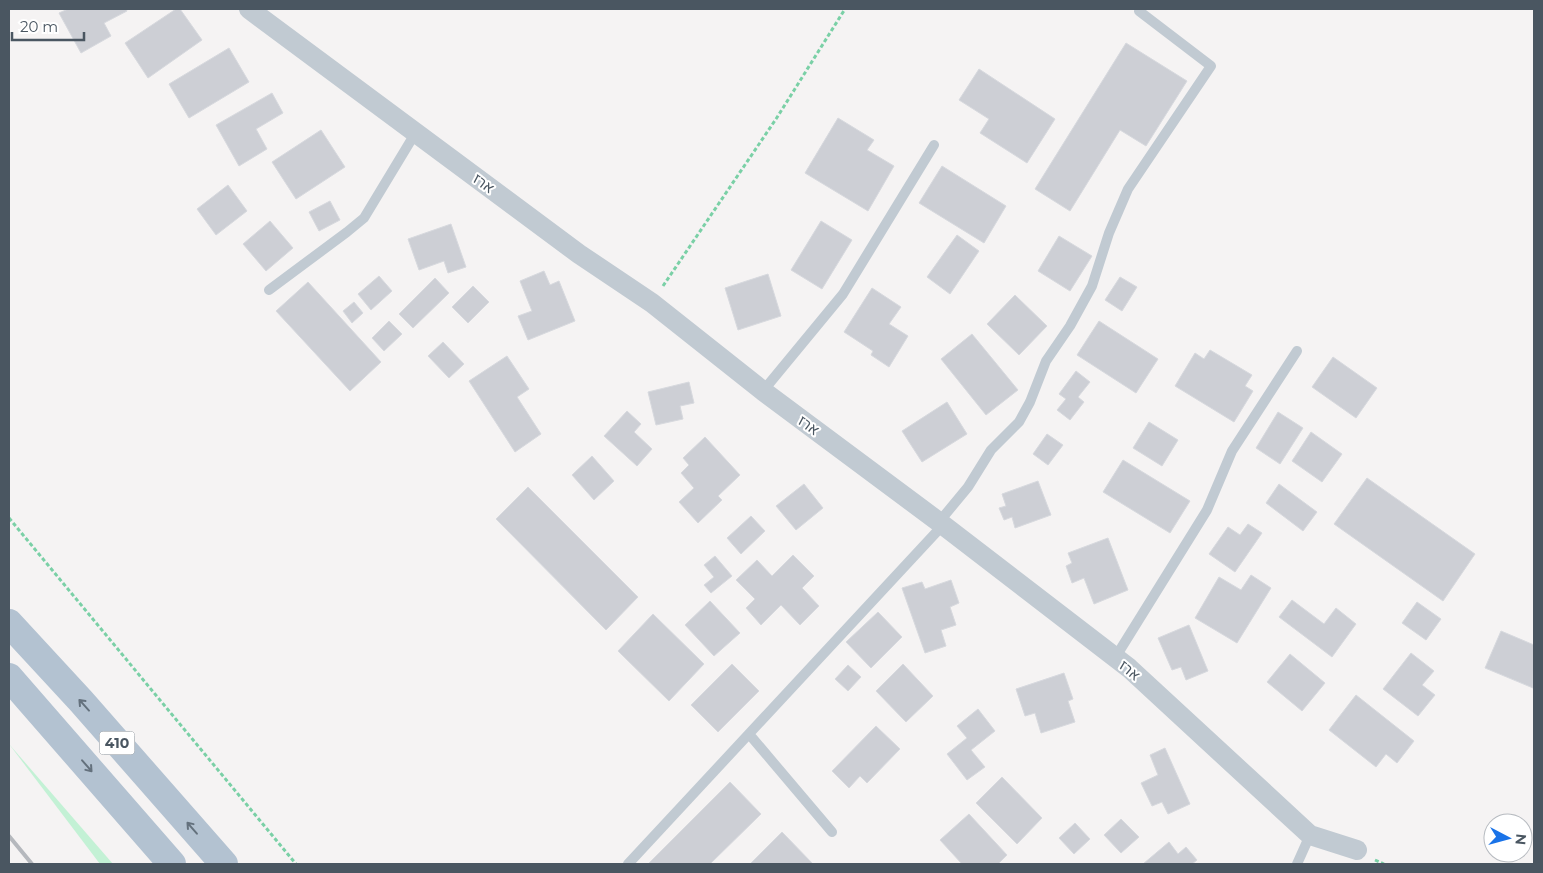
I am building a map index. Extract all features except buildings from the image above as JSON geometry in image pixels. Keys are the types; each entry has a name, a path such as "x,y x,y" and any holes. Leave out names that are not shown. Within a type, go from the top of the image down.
{"main road":[{"name":"410","path":"9,623 81,701 224,864"},
{"name":"410","path":"9,677 172,864"}],"street":[{"name":"ארז","path":"249,9 579,254 652,303 763,391 941,523 1129,668 1310,835 1356,850"}],"lane":[{"path":"628,864 941,523 968,487 991,450 1019,422 1030,402 1046,361 1070,326 1092,286 1109,233 1128,189 1212,66 1139,11"},
{"path":"268,290 364,218 416,132"},
{"path":"763,391 843,294 934,145"},
{"path":"1115,658 1207,510 1232,451 1297,352"},
{"path":"749,734 832,832"},
{"path":"1297,864 1310,835"}],"path":[{"path":"652,303 776,119 845,9"},
{"path":"9,518 296,864"}],"green space":[{"path":"9,744 113,864 100,864"}],"railway":[{"path":"9,836 32,864"}]}
